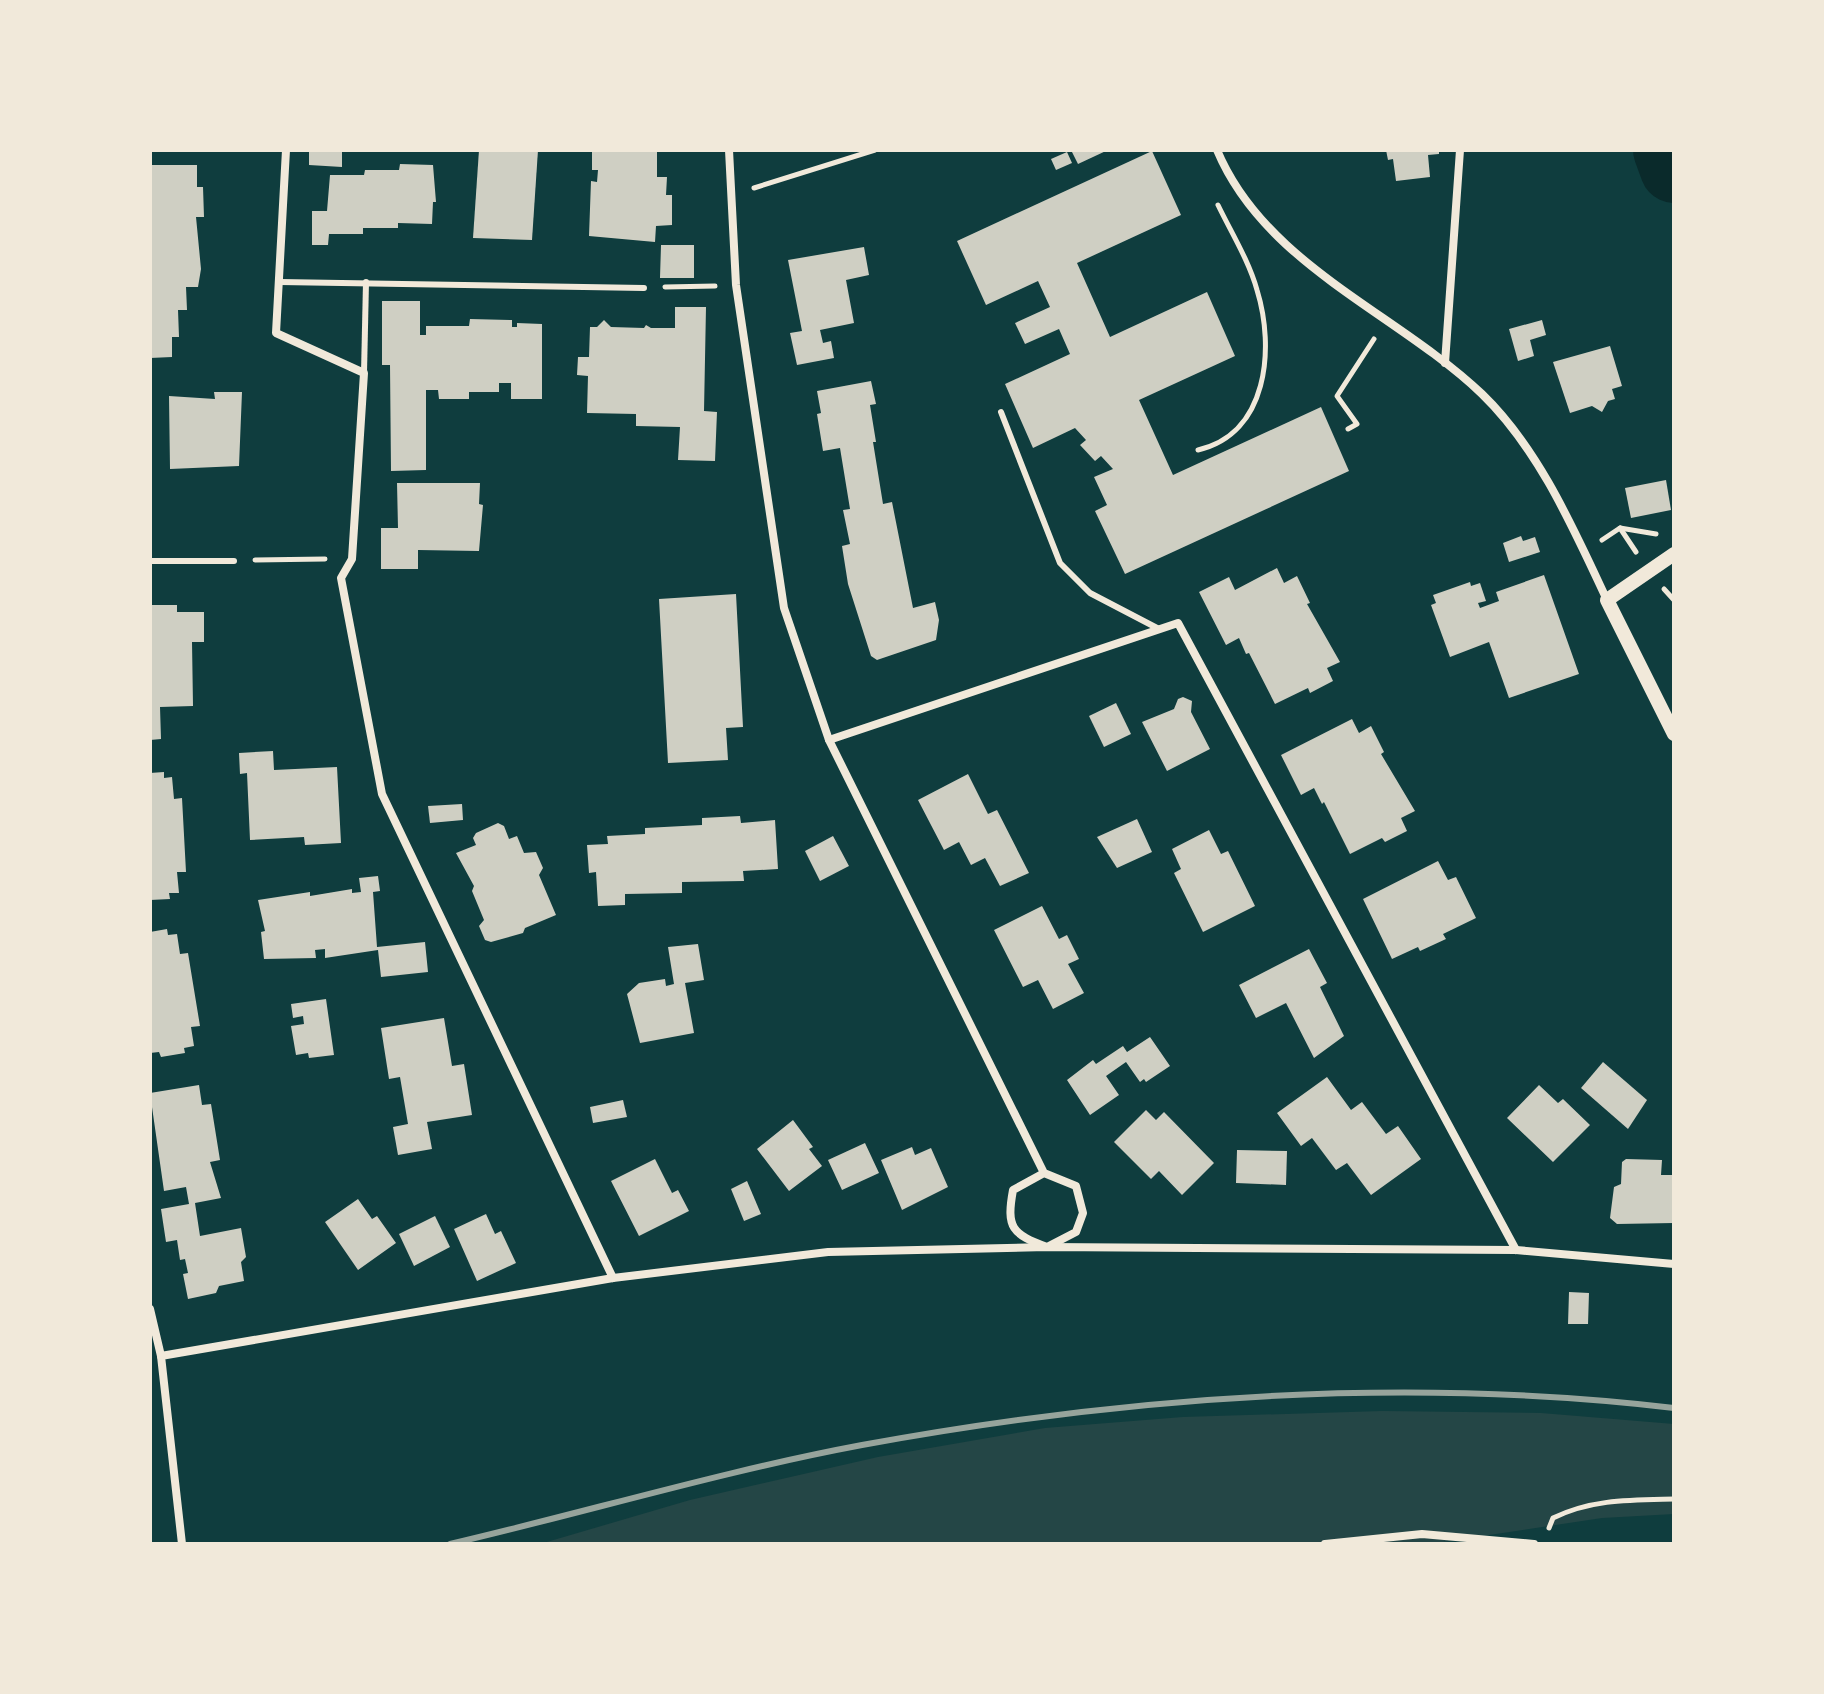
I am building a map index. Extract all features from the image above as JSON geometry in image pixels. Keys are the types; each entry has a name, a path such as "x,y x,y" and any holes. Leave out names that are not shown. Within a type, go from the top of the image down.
{"street":[{"path":"286,150 276,333 364,373 352,559 341,578 382,794 613,1278"},
{"path":"729,150 729,197 736,285 784,608 829,740 1044,1173 1076,1186 1083,1213 1076,1232 1047,1247 1019,1236 1008,1217 1013,1190 1044,1173"},
{"path":"1217,150 1228,177 1271,229 1483,395 1548,482 1674,734"},
{"path":"1445,363 1460,150"},
{"path":"1607,600 1674,554"},
{"path":"829,740 1178,623 1516,1250"},
{"path":"161,1356 613,1278 828,1252 1047,1247 1516,1250 1674,1264"},
{"path":"150,1309 161,1356 182,1544"},
{"path":"1325,1544 1422,1534 1534,1544"}],"lane":[{"path":"280,282 644,288"},
{"path":"364,373 366,282"},
{"path":"1001,412 1060,563 1090,593 1159,629"},
{"path":"150,561 234,561"}],"path":[{"path":"729,197 875,150"},
{"path":"1198,450 1212,447 1241,426 1262,391 1267,344 1257,290 1215,197"},
{"path":"644,288 736,285"},
{"path":"1348,429 1357,424 1337,396 1385,321"},
{"path":"1620,528 1661,534"},
{"path":"234,561 336,559"},
{"path":"1547,1531 1553,1518 1574,1508 1614,1500 1674,1499"}],"shaded area":[{"path":"1382,1411 1541,1413 1674,1424 1674,1514 1602,1518 1429,1544 540,1544 690,1500 878,1457 1045,1428 1183,1417"}],"building":[{"path":"309,150 342,150 342,167 309,165"},
{"path":"479,150 538,150 532,240 473,238"},
{"path":"592,150 657,150 657,177 667,177 666,195 672,195 672,225 656,226 655,242 589,236 591,181 597,182 598,170 592,170"},
{"path":"1071,150 1108,150 1078,164"},
{"path":"1386,150 1439,150 1439,154 1428,155 1430,177 1396,181 1393,159 1388,160"},
{"path":"1152,151 1181,215 1077,263 1110,337 1207,292 1235,356 1139,400 1173,475 1321,407 1349,471 1125,574 1095,511 1107,505 1094,477 1113,469 1101,456 1095,461 1080,445 1086,440 1075,428 1033,448 1005,384 1070,354 1059,329 1025,344 1015,323 1050,307 1038,281 986,305 957,241"},
{"path":"1067,152 1072,163 1056,170 1051,159"},
{"path":"400,164 433,165 436,202 433,202 432,224 398,223 398,228 363,228 363,234 329,234 328,245 312,245 312,211 327,211 330,175 364,175 365,170 399,170"},
{"path":"150,165 197,165 197,187 203,187 204,217 196,217 201,269 198,287 186,287 187,310 178,310 179,337 172,337 172,357 150,358"},
{"path":"661,245 694,245 694,278 660,278"},
{"path":"864,247 869,275 846,280 854,323 820,330 823,343 831,341 834,358 797,365 790,333 802,331 788,260"},
{"path":"382,301 420,301 420,335 426,335 426,326 469,326 470,319 512,320 512,327 517,327 517,323 542,324 542,399 511,399 511,383 499,383 499,392 469,392 469,399 439,399 438,390 426,390 426,470 391,471 390,365 382,365"},
{"path":"675,307 706,307 704,411 717,412 715,461 678,460 680,427 636,426 636,414 587,413 588,376 577,375 578,357 589,357 590,327 597,327 604,320 611,327 644,328 646,325 651,328 675,328"},
{"path":"1542,320 1546,335 1530,340 1534,356 1518,361 1509,329"},
{"path":"1610,346 1622,386 1612,389 1615,399 1608,401 1602,412 1592,406 1570,413 1553,362"},
{"path":"871,381 876,404 870,405 876,442 873,442 883,504 892,502 913,608 935,602 939,620 936,640 877,660 871,656 848,584 842,546 850,544 843,510 850,509 840,448 823,451 817,414 821,413 817,391"},
{"path":"214,392 242,392 239,466 170,469 169,396 215,399"},
{"path":"1666,480 1671,510 1631,518 1625,488"},
{"path":"397,483 480,483 479,504 483,505 479,551 418,550 418,569 381,569 381,528 398,528"},
{"path":"1521,536 1523,541 1535,537 1540,552 1509,562 1503,543"},
{"path":"1277,568 1284,583 1297,576 1310,603 1307,604 1340,662 1327,668 1333,681 1310,693 1308,688 1275,704 1239,638 1226,645 1199,592 1229,577 1235,590"},
{"path":"1544,575 1579,674 1509,698 1489,642 1450,657 1431,605 1436,603 1433,595 1470,582 1471,586 1480,583 1486,601 1478,603 1480,608 1499,601 1496,592"},
{"path":"736,594 743,727 726,728 728,760 668,763 659,599"},
{"path":"150,605 177,605 177,612 204,612 204,642 192,642 193,706 160,707 161,739 150,740"},
{"path":"1183,697 1192,701 1191,712 1210,749 1167,771 1142,722 1174,709 1178,699"},
{"path":"1116,703 1131,734 1104,747 1089,716"},
{"path":"1352,719 1359,733 1371,726 1384,752 1381,754 1415,811 1401,818 1407,831 1385,842 1382,838 1350,854 1324,802 1322,804 1314,788 1301,795 1281,755"},
{"path":"273,751 274,770 337,767 341,843 305,845 304,837 250,840 247,773 240,774 239,753"},
{"path":"164,772 164,778 172,777 174,799 182,798 186,872 177,872 179,893 169,893 170,899 150,900 150,773"},
{"path":"968,774 988,814 997,810 1029,873 1000,886 985,858 971,865 959,842 944,850 918,800"},
{"path":"462,804 463,820 430,823 428,806"},
{"path":"740,816 741,823 775,820 778,869 743,871 744,881 682,882 682,893 625,894 625,905 598,906 596,872 589,873 587,845 608,844 607,836 645,834 645,828 702,825 702,818"},
{"path":"1137,819 1152,852 1117,868 1097,837"},
{"path":"498,823 504,826 509,839 517,836 524,853 536,852 543,868 539,875 556,915 525,928 523,933 491,942 485,940 479,926 484,920 472,891 474,886 456,853 476,845 473,838 476,833"},
{"path":"1209,830 1221,854 1228,851 1255,906 1203,932 1174,873 1181,869 1172,849"},
{"path":"833,836 849,866 820,881 805,851"},
{"path":"1438,861 1448,880 1456,877 1476,918 1443,934 1446,939 1392,959 1363,899"},
{"path":"378,876 380,891 373,892 377,947 425,942 428,972 381,977 378,950 325,958 325,949 315,950 316,958 264,959 261,932 265,931 258,900 310,892 310,896 352,889 352,893 361,892 359,878"},
{"path":"1042,906 1059,939 1067,935 1079,959 1068,964 1084,993 1053,1009 1038,980 1023,987 994,930"},
{"path":"167,929 168,935 177,934 180,954 188,953 200,1026 191,1027 194,1046 184,1048 185,1053 161,1057 159,1052 150,1053 150,932"},
{"path":"698,944 704,980 685,983 694,1033 640,1043 627,994 639,983 665,979 666,986 674,984 668,947"},
{"path":"1309,949 1327,983 1320,987 1344,1036 1314,1058 1286,1003 1256,1018 1239,985"},
{"path":"326,999 334,1055 309,1058 308,1053 296,1055 291,1026 304,1024 303,1016 293,1018 291,1004"},
{"path":"444,1018 452,1066 464,1064 472,1115 427,1122 432,1149 398,1155 393,1127 408,1124 400,1077 389,1079 381,1028"},
{"path":"1150,1037 1170,1066 1146,1082 1144,1079 1140,1082 1126,1062 1106,1076 1119,1095 1090,1115 1067,1080 1093,1060 1096,1064 1123,1046 1127,1052"},
{"path":"1603,1062 1647,1100 1628,1129 1581,1088"},
{"path":"1327,1077 1351,1110 1362,1102 1386,1134 1398,1126 1421,1159 1371,1195 1347,1163 1336,1170 1312,1138 1301,1146 1277,1113"},
{"path":"199,1085 202,1105 211,1104 220,1160 210,1162 221,1198 195,1203 200,1236 241,1228 246,1257 241,1262 244,1281 219,1286 216,1293 188,1299 183,1274 188,1273 185,1259 180,1260 177,1240 166,1242 161,1209 189,1204 186,1187 164,1191 150,1093"},
{"path":"1539,1085 1558,1103 1563,1099 1590,1125 1553,1162 1507,1118"},
{"path":"623,1100 627,1117 593,1123 590,1107"},
{"path":"1146,1110 1156,1120 1164,1112 1214,1163 1182,1195 1159,1171 1151,1179 1114,1142"},
{"path":"793,1120 813,1147 809,1149 822,1166 789,1191 757,1149"},
{"path":"865,1143 879,1173 842,1190 828,1160"},
{"path":"912,1147 915,1155 931,1148 948,1187 902,1210 881,1160"},
{"path":"1237,1150 1287,1151 1286,1185 1236,1183"},
{"path":"655,1159 672,1193 678,1190 689,1211 639,1236 611,1181"},
{"path":"1626,1159 1662,1160 1661,1175 1674,1175 1674,1223 1617,1224 1610,1218 1614,1187 1621,1184 1622,1162"},
{"path":"747,1181 761,1214 744,1221 731,1189"},
{"path":"358,1199 372,1219 377,1216 396,1243 358,1270 325,1222"},
{"path":"486,1214 495,1234 501,1231 516,1263 477,1281 454,1229"},
{"path":"435,1216 450,1247 414,1266 399,1234"},
{"path":"1569,1292 1589,1293 1588,1324 1568,1324"}],"waterway":[{"path":"1667,150 1674,169"}],"railway":[{"path":"450,1544 810,1455 1063,1414 1266,1396 1368,1393 1470,1393 1572,1398 1674,1408"}]}
